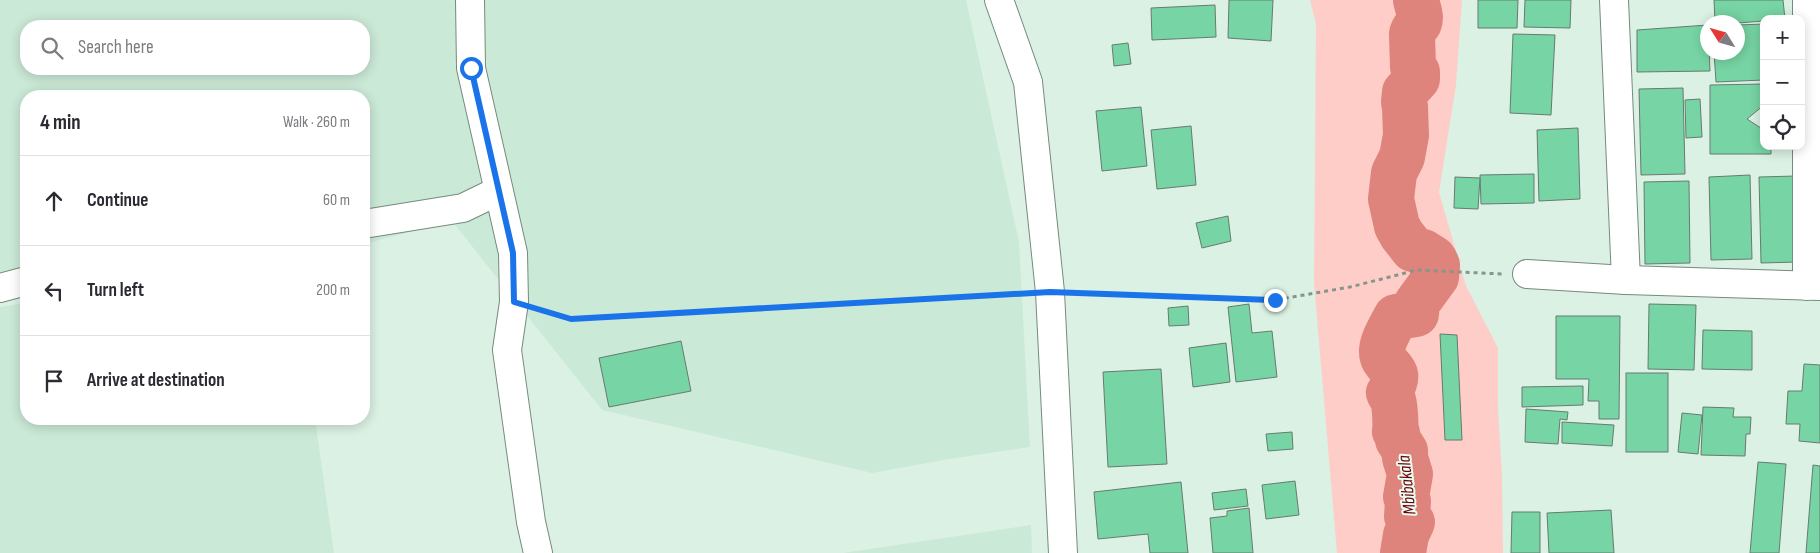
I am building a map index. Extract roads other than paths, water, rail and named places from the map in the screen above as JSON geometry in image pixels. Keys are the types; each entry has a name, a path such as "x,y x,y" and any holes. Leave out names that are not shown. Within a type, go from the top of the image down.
{"street":[{"path":"470,0 471,68 513,253 514,302 507,350 531,522 538,553"},
{"path":"999,0 1028,82 1050,292 1064,553"},
{"path":"1614,0 1626,280"},
{"path":"1527,274 1626,280 1814,286 1807,0"},
{"path":"370,223 462,208 498,191"},
{"path":"0,288 20,283"}],"waterway":[{"name":"Mbibakala","path":"1403,553 1406,535 1412,522 1407,516 1408,501 1406,497 1410,474 1405,451 1395,431 1393,399 1389,393 1394,384 1395,377 1392,369 1385,362 1382,350 1396,317 1416,314 1417,303 1436,277 1437,265 1434,259 1423,252 1413,249 1402,235 1397,226 1391,199 1394,173 1402,157 1406,135 1405,92 1417,79 1417,72 1413,67 1412,34 1420,20 1416,0"}]}
